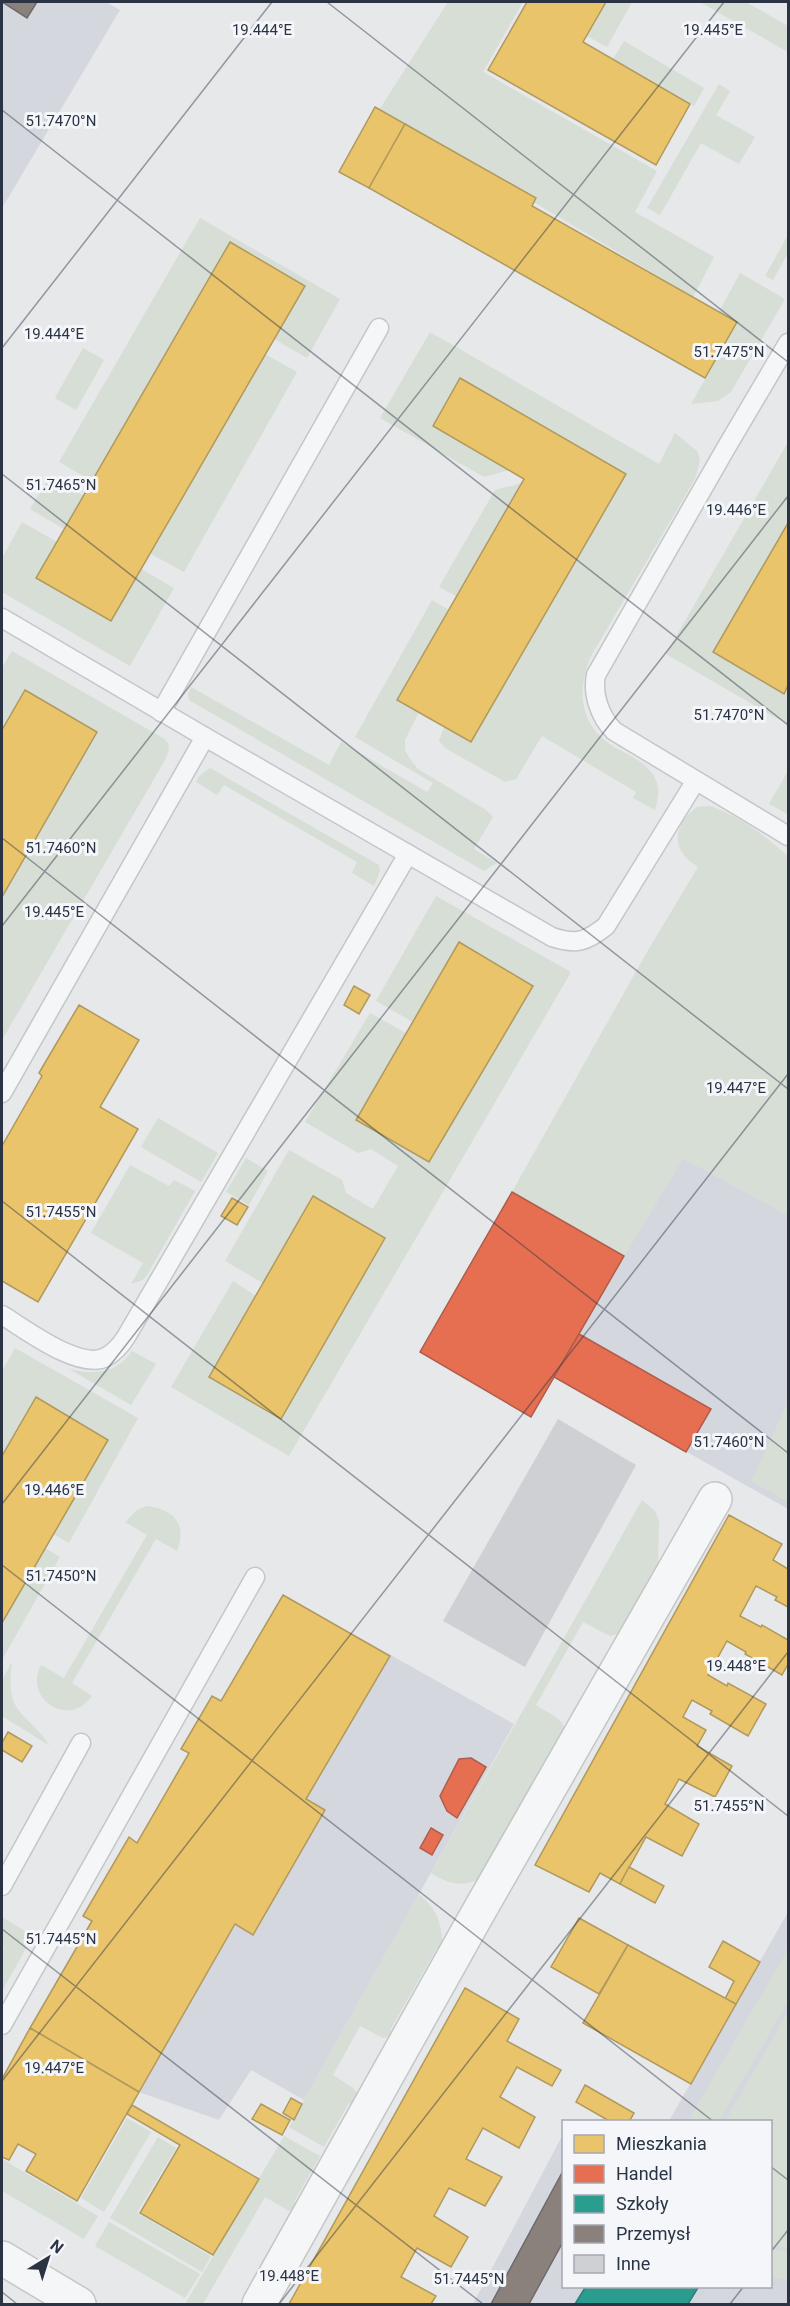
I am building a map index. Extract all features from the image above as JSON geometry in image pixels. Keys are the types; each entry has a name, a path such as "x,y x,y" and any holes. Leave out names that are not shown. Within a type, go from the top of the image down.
{"street":[{"path":"259,2304 478,1913 715,1499"},
{"path":"2,2258 80,2304"}],"lane":[{"path":"161,712 379,328"},
{"path":"789,343 720,458 596,675 594,683 600,711 605,722 614,731 695,782 789,836"},
{"path":"2,618 552,937 570,943 592,937 606,926 695,782"},
{"path":"2,1093 205,737"},
{"path":"2,1315 72,1356 90,1360 105,1358 118,1349 408,854"},
{"path":"2,2025 255,1577"},
{"path":"2,1886 81,1743"}],"shaded area":[{"path":"2,2 106,2 120,10 2,208"},
{"path":"448,2 523,2 483,72 657,171 635,212 714,257 693,297 379,110"},
{"path":"606,2 632,2 607,47 587,36"},
{"path":"700,2 746,2 788,26 788,52"},
{"path":"624,41 704,88 694,106 613,59"},
{"path":"719,84 730,91 716,115 755,137 739,164 701,143 660,215 647,208"},
{"path":"200,218 340,299 307,358 274,339 305,286 229,242 92,481 59,462"},
{"path":"788,235 788,253 773,280 765,276"},
{"path":"740,273 785,299 731,392 718,401 691,404 737,322 719,312"},
{"path":"430,332 659,464 675,433 698,452 700,461 695,479 591,656 583,682 584,707 594,729 616,748 646,766 654,776 658,790 655,810 633,798 636,792 542,736 516,779 505,782 445,748 439,741 444,727 471,742 626,474 460,378 433,426 509,470 484,477 380,418"},
{"path":"83,348 104,360 76,410 55,398"},
{"path":"265,354 297,372 184,572 151,554"},
{"path":"788,442 788,523 713,652 783,694 788,685 788,725 666,654"},
{"path":"50,476 84,496 64,529 30,509"},
{"path":"522,483 456,596 439,587 495,490"},
{"path":"22,522 57,542 37,577 111,621 141,569 174,588 130,666 2,592 2,558"},
{"path":"432,600 449,610 397,699 419,712 405,740 405,750 418,769 486,810 493,817 474,849 497,863 484,871 189,700 188,694 191,687 329,765 341,742 427,792 433,783 355,737"},
{"path":"12,651 163,738 168,743 169,750 2,1040 2,897 97,732 25,690 2,730 2,668"},
{"path":"210,768 379,865 380,871 374,886 352,873 357,862 224,785 217,795 196,782 199,776"},
{"path":"788,771 788,814 769,804"},
{"path":"710,806 752,827 788,856 788,1215 683,1158 624,1256 512,1192 647,952 698,867 684,855 680,848 678,835 683,822 692,811 697,807"},
{"path":"436,896 571,972 289,1456 171,1387 233,1281 256,1296 209,1377 281,1419 385,1238 313,1196 263,1283 225,1261 289,1150 342,1180 346,1193 373,1209 398,1166 371,1149 358,1153 305,1122 370,1013 406,1033 356,1120 429,1162 532,986 460,943 413,1022 376,1001"},
{"path":"158,1118 218,1153 201,1182 141,1147"},
{"path":"246,1158 268,1171 249,1205 226,1192"},
{"path":"683,1158 788,1215 788,1509 554,1377 531,1417 420,1352 512,1192 624,1256"},
{"path":"130,1165 169,1186 174,1180 195,1191 147,1275 143,1280 131,1284 143,1263 91,1233"},
{"path":"15,1348 138,1418 69,1543 53,1534 36,1398 2,1456 2,1371"},
{"path":"132,1351 156,1364 131,1405 69,1369 88,1372 104,1371 126,1359"},
{"path":"788,1402 788,1502 751,1481"},
{"path":"642,1500 655,1511 659,1521 658,1564 622,1633 610,1636 583,1622 536,1705 559,1720 566,1734 485,1876 478,1880 458,1884 438,1877 431,1873"},
{"path":"147,1506 164,1510 176,1520 180,1533 177,1551 156,1539 72,1683 92,1696 82,1706 72,1710 61,1710 51,1706 38,1689 37,1677 41,1665 64,1678 147,1535 125,1522 137,1510"},
{"path":"45,1548 60,1557 2,1660 2,1623"},
{"path":"283,1595 514,1724 304,2100 251,2070 219,2120 139,2092 30,2028 91,1921 83,1916 129,1837 138,1842 189,1753 181,1749 212,1696 222,1701"},
{"path":"12,1662 11,1693 14,1703 50,1746 2,1716 2,1680"},
{"path":"419,1894 438,1919 443,1951 437,1948 390,2030 397,2034 383,2038 360,2026 333,2075 353,2088 359,2095 357,2107 349,2103 324,2147 289,2127"},
{"path":"788,1912 788,2304 473,2304 561,2138 562,2288 772,2288 772,2120 670,2120"},
{"path":"2,1917 33,1936 2,1991 4,1947 2,1946"},
{"path":"788,1949 788,2002 720,2120 689,2120"},
{"path":"788,2012 788,2248 772,2245 772,2120 726,2120"},
{"path":"127,2118 151,2132 104,2212 81,2198"},
{"path":"284,2136 320,2156 294,2202 301,2206 289,2211 265,2197 203,2304 185,2304"},
{"path":"158,2137 176,2148 137,2213 211,2256 202,2272 110,2218"},
{"path":"2,2159 98,2216 84,2239 2,2191"},
{"path":"109,2222 200,2274 185,2298 95,2246"},
{"path":"772,2248 788,2252 788,2280 772,2278"}],"building: Mieszkania":[{"path":"527,2 606,2 583,42 690,104 656,165 488,70"},
{"path":"375,107 405,124 369,188 339,172"},
{"path":"405,124 536,198 532,206 737,322 705,378 369,188"},
{"path":"230,242 305,286 111,621 36,578"},
{"path":"460,378 626,474 471,742 397,700 524,479 433,426"},
{"path":"788,523 788,685 784,694 713,652"},
{"path":"25,690 97,732 2,897 2,730"},
{"path":"459,942 533,986 429,1162 356,1120"},
{"path":"354,986 370,995 359,1014 344,1005"},
{"path":"79,1005 139,1040 100,1107 138,1129 38,1302 2,1281 2,1146 42,1076 39,1073"},
{"path":"313,1196 385,1238 281,1419 209,1377"},
{"path":"232,1198 248,1207 237,1225 221,1216"},
{"path":"36,1397 108,1440 2,1623 2,1456"},
{"path":"729,1515 782,1544 773,1560 788,1569 788,1607 775,1600 777,1597 756,1586 740,1616 788,1640 788,1664 782,1675 727,1641 708,1675 766,1704 748,1736 710,1714 712,1711 692,1700 683,1717 706,1730 697,1746 732,1766 715,1797 679,1779 665,1804 699,1824 682,1856 646,1837 620,1884 600,1873 589,1892 535,1865"},
{"path":"283,1595 390,1656 306,1799 325,1810 253,1935 235,1924 139,2092 30,2028 92,1921 83,1916 129,1837 137,1843 189,1753 181,1749 212,1696 221,1701"},
{"path":"8,1732 32,1746 22,1762 2,1750 2,1743"},
{"path":"629,1867 664,1886 655,1903 620,1884"},
{"path":"579,1918 628,1945 599,1994 551,1967"},
{"path":"723,1941 760,1962 736,2004 725,1999 734,1981 709,1967"},
{"path":"628,1945 736,2004 691,2084 583,2023"},
{"path":"465,1988 519,2019 507,2041 561,2070 552,2086 517,2067 500,2097 535,2117 519,2148 483,2128 466,2159 502,2177 485,2206 449,2188 434,2216 468,2237 451,2267 417,2248 401,2277 436,2296 431,2304 289,2304"},
{"path":"30,2028 139,2092 77,2201 26,2171 36,2154 18,2144 9,2160 2,2157 2,2079"},
{"path":"585,2085 634,2113 630,2120 608,2120 576,2102"},
{"path":"291,2098 302,2104 294,2120 283,2113"},
{"path":"261,2104 290,2120 282,2135 252,2119"},
{"path":"132,2105 259,2179 213,2255 140,2213 180,2145 127,2114"}],"building: Handel":[{"path":"512,1192 624,1256 531,1417 420,1352"},
{"path":"579,1334 711,1409 686,1452 554,1377"},
{"path":"471,1758 486,1767 457,1818 447,1811 440,1796 459,1759"},
{"path":"431,1828 443,1835 432,1855 420,1848"}],"building: Szkoły":[{"path":"585,2288 698,2288 688,2304 575,2304"}],"building: Przemysł":[{"path":"2,2 37,2 27,18"},
{"path":"562,2173 562,2244 529,2304 491,2304"}],"building: Inne":[{"path":"558,1419 636,1465 525,1667 443,1621"}]}
